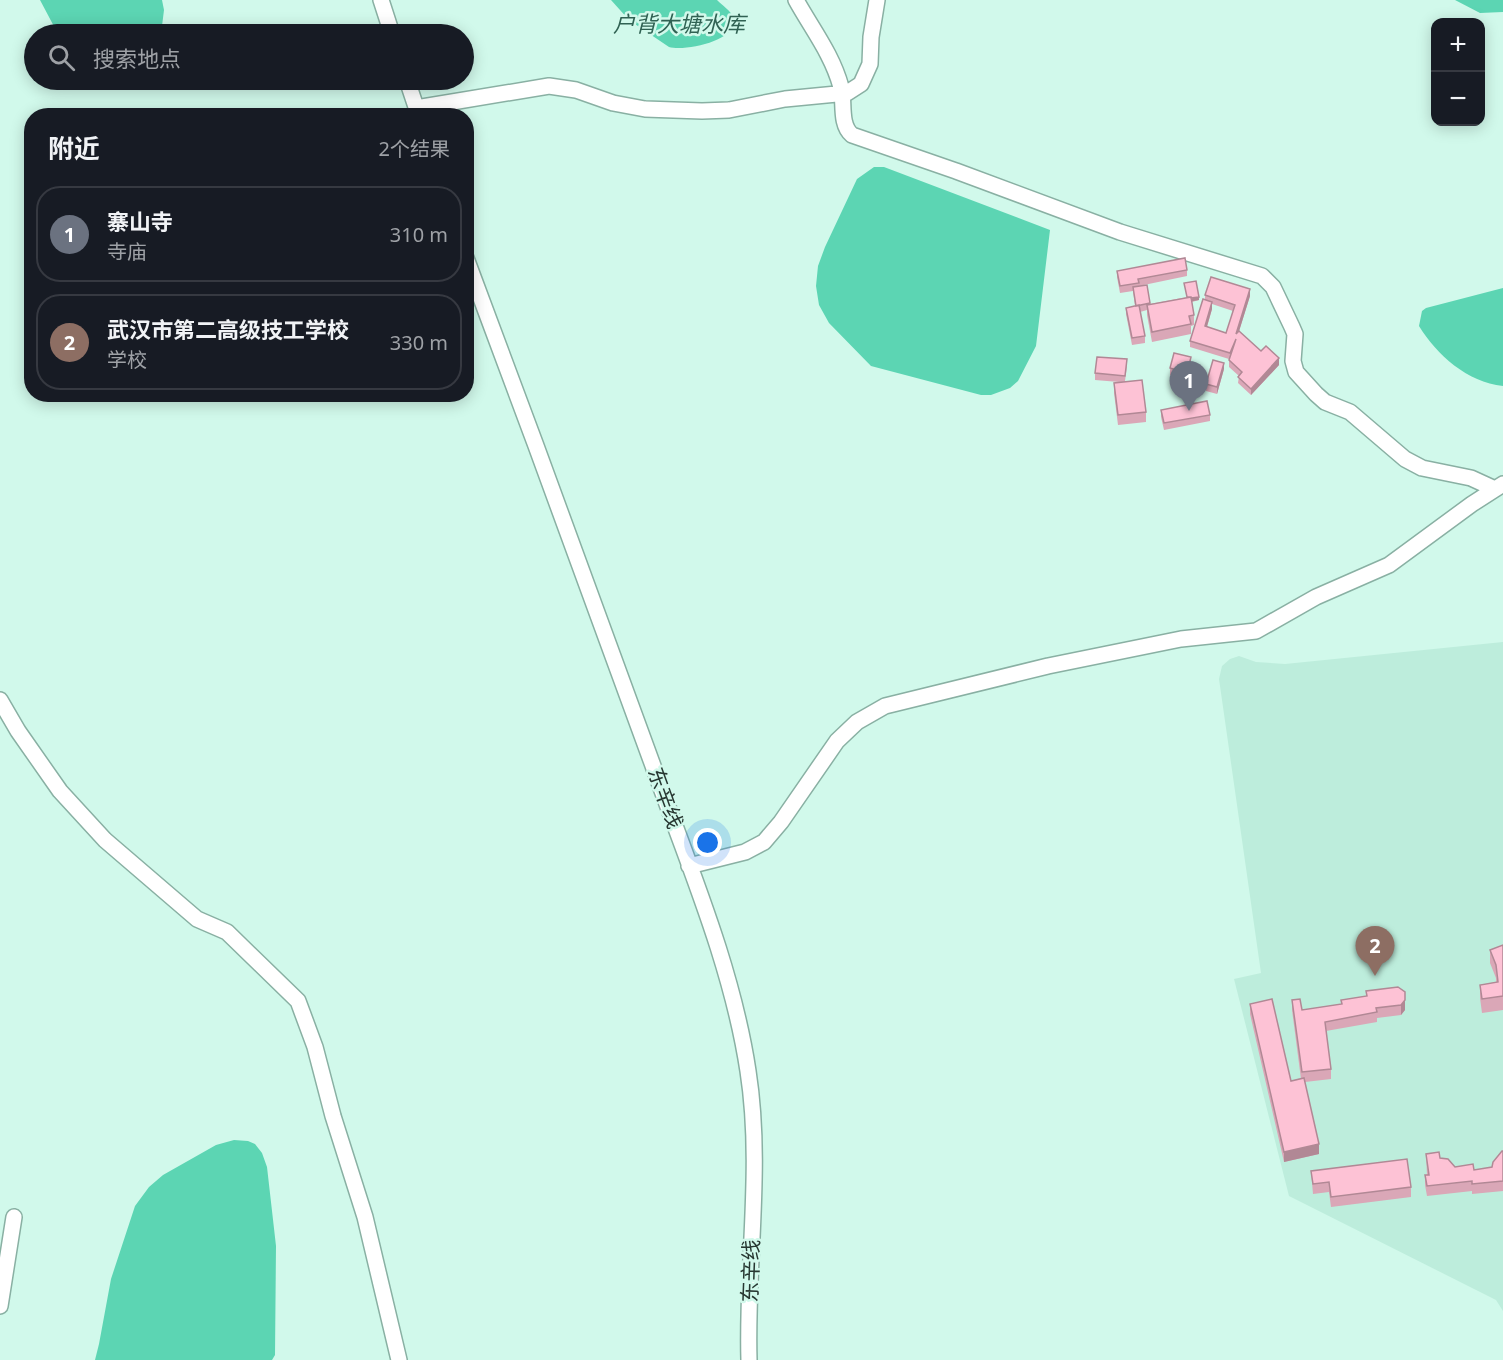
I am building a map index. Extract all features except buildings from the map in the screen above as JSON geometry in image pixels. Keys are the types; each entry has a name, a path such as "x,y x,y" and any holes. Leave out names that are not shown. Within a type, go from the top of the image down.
{"street":[{"path":"381,0 389,24"},
{"path":"796,0 832,61 842,93 846,126 852,135 1120,232 1262,276 1274,287 1292,327 1296,342 1293,361 1296,372 1316,394 1325,402 1350,412 1405,459 1422,468 1471,478 1499,487"},
{"path":"437,108 549,86 576,90 645,109 702,111 729,110 785,99 847,93 861,84 870,64 871,37 877,0"},
{"path":"410,90 416,108"},
{"name":"东辛线","path":"474,280 601,621 730,986 749,1076 754,1155 749,1360"},
{"path":"689,866 745,852 764,842 781,822 837,741 857,722 885,706 1037,669 1180,639 1256,631 1316,597 1389,565 1499,487"},
{"path":"0,700 60,791 105,840 197,919 227,932 298,1001 315,1047 333,1116 365,1217 399,1360"},
{"path":"0,1306 14,1217"}],"shaded area":[{"path":"1503,642 1503,1311 1496,1300 1289,1196 1234,979 1261,973 1219,679 1222,666 1230,659 1239,656 1256,662 1285,664"}],"water":[{"path":"40,0 162,0 164,10 162,24 53,24"},
{"name":"户背大塘水库","path":"611,0 717,0 732,15 733,25 729,32 721,38 699,46 669,47 629,20"},
{"path":"1455,0 1503,0 1503,12 1480,13"},
{"path":"874,167 884,167 1050,230 1036,346 1018,381 1010,388 991,395 981,395 871,366 829,323 819,305 816,286 818,266 857,179"},
{"path":"1503,288 1503,386 1465,373 1444,357 1419,326 1422,311 1426,308"},
{"path":"234,1140 255,1144 262,1153 267,1167 276,1246 275,1355 272,1360 95,1360 111,1279 135,1206 149,1187 163,1175 216,1145"}],"place":[{"name":"寨山寺","path":"1189,411"},
{"name":"武汉市第二高级技工学校","path":"1375,976"}]}
